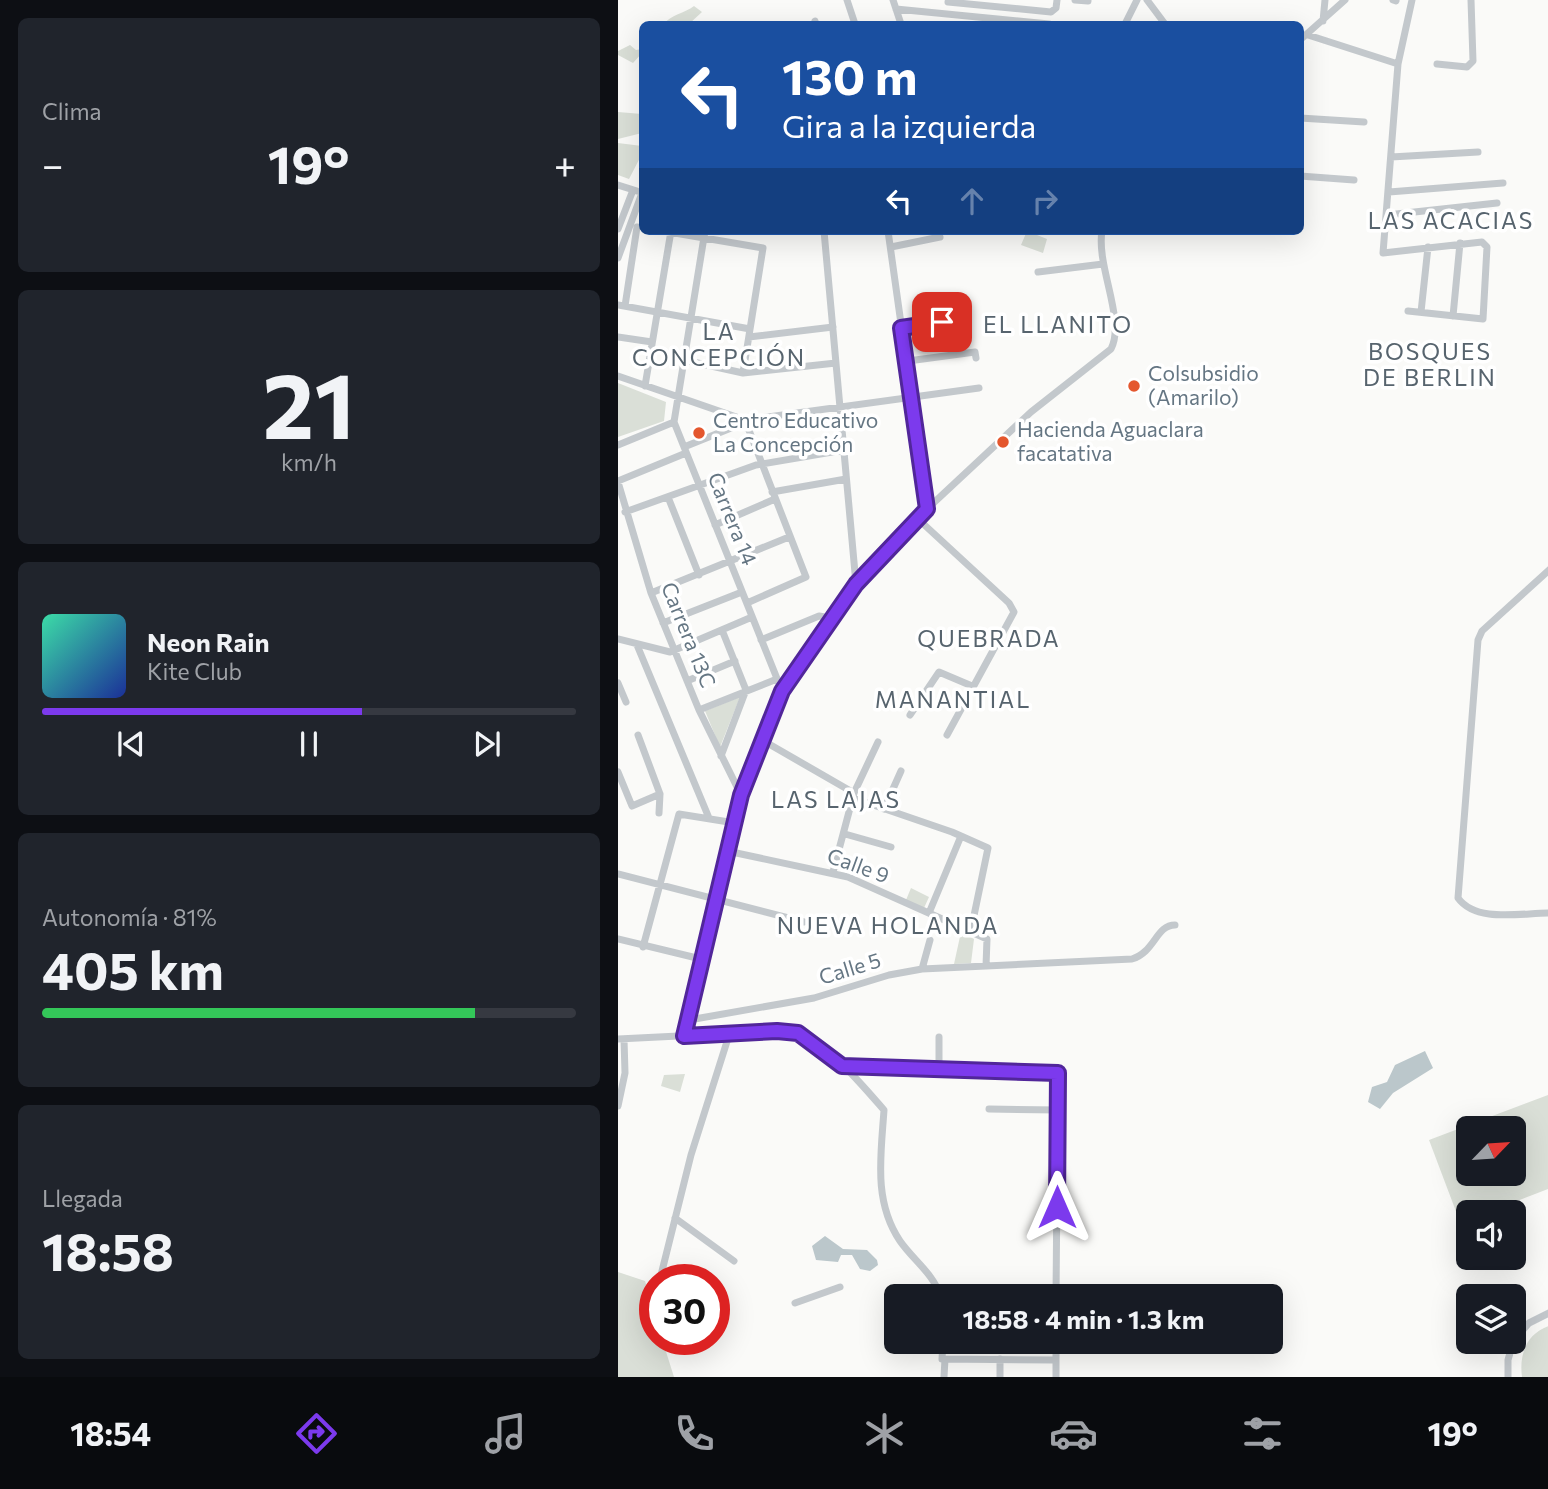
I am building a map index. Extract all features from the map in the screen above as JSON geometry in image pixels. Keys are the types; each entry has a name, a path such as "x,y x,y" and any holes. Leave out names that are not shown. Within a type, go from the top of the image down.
{"street":[{"path":"847,0 854,21"},
{"path":"893,0 900,21"},
{"path":"948,2 1051,12 1056,8 1057,0"},
{"path":"1075,0 1088,1"},
{"path":"1126,21 1137,0"},
{"path":"1146,0 1163,21"},
{"path":"1323,21 1324,0"},
{"path":"1304,38 1345,0"},
{"path":"1408,311 1482,319 1487,247 1482,242 1460,243 1383,253 1398,64 1412,0"},
{"path":"1438,64 1467,67 1473,61 1471,0"},
{"path":"896,9 1018,21"},
{"path":"1308,35 1398,64"},
{"path":"1304,118 1364,122"},
{"path":"1392,157 1478,152"},
{"path":"1304,176 1354,180"},
{"path":"1389,192 1503,183"},
{"path":"618,185 639,192"},
{"path":"618,229 633,190"},
{"path":"1386,215 1497,202"},
{"path":"618,258 636,227"},
{"path":"636,227 622,305 749,333 833,327"},
{"path":"645,386 667,235"},
{"path":"618,445 673,422 704,235"},
{"path":"708,235 763,248 743,373"},
{"path":"824,235 856,584"},
{"path":"890,235 927,509"},
{"path":"684,1036 690,1020 701,959 741,795 782,691 856,584 927,509 1031,412 1111,349 1115,328 1103,264 1102,235"},
{"path":"891,247 940,237"},
{"path":"1453,316 1460,243"},
{"path":"1421,312 1428,247"},
{"path":"1038,272 1103,264"},
{"path":"901,328 963,319"},
{"path":"618,337 652,342"},
{"path":"908,361 975,352 976,358"},
{"path":"684,360 743,373 836,363"},
{"path":"618,376 745,421 806,577 746,603"},
{"path":"618,481 745,421 979,388"},
{"name":"Carrera 14","path":"673,422 782,691"},
{"path":"625,512 730,472 844,450"},
{"path":"715,525 774,496 846,479"},
{"name":"Carrera 13C","path":"618,481 651,593 699,710 741,795"},
{"path":"668,497 699,575"},
{"path":"918,519 1009,603 1014,612 947,735"},
{"path":"651,593 789,537"},
{"path":"1548,570 1482,631 1478,640 1458,898 1473,911 1495,914 1548,913"},
{"path":"663,623 742,592"},
{"path":"761,640 819,616 831,618"},
{"path":"618,639 662,651 676,650 752,617"},
{"path":"721,756 746,690 722,629"},
{"path":"637,645 709,818"},
{"path":"687,681 735,660"},
{"path":"910,715 939,672 972,686"},
{"path":"699,710 777,679"},
{"path":"618,682 626,702"},
{"path":"638,735 660,794 658,813"},
{"path":"762,740 854,796 988,848 971,930 988,942 986,966"},
{"path":"833,872 854,796 878,742"},
{"path":"884,809 901,771"},
{"path":"618,772 632,806 660,794"},
{"path":"643,947 657,886 678,817 682,814 735,823"},
{"path":"845,834 891,847"},
{"path":"928,913 961,836"},
{"name":"Calle 9","path":"727,851 833,872 971,930"},
{"path":"618,874 804,922"},
{"name":"Calle 5","path":"690,1020 814,998 889,975 922,969 1131,959 1145,955 1161,930 1175,925"},
{"path":"618,939 701,959"},
{"path":"922,969 930,940"},
{"path":"664,1264 730,1032"},
{"path":"618,1106 625,1073 621,1039 730,1032 798,1033 842,1066 884,1110 880,1191 889,1221 901,1241 937,1284"},
{"path":"939,1037 939,1069"},
{"path":"842,1066 1058,1073 1057,1284"},
{"path":"989,1109 1058,1110"},
{"path":"675,1218 734,1261"},
{"path":"795,1303 840,1287"},
{"path":"1526,1326 1548,1313"},
{"path":"942,1354 942,1359 945,1359 944,1377"},
{"path":"1056,1354 1056,1377"},
{"path":"1508,1377 1510,1354"},
{"path":"945,1359 1056,1360"},
{"path":"1000,1359 1000,1377"}],"shaded area":[{"path":"694,6 702,12 692,21 667,21"},
{"path":"630,45 639,50 639,56 633,63 618,55 618,51"},
{"path":"618,112 639,114 639,134 618,139"},
{"path":"618,143 639,146 639,160 629,179 618,175"},
{"path":"1025,235 1037,235 1047,239 1043,253 1021,245"},
{"path":"618,383 666,402 664,421 618,437"},
{"path":"740,697 720,747 705,711"},
{"path":"911,888 929,897 924,908 906,900"},
{"path":"961,932 974,939 971,963 954,964"},
{"path":"1425,1051 1433,1068 1393,1093 1380,1109 1368,1102 1372,1087 1387,1082 1395,1065"},
{"path":"685,1074 680,1092 661,1086 664,1075"},
{"path":"1548,1095 1548,1189 1520,1200 1456,1200 1456,1211 1429,1140 1456,1130 1456,1186 1526,1186 1526,1116 1492,1116"},
{"path":"825,1236 843,1249 867,1250 877,1260 878,1265 870,1271 860,1269 852,1255 841,1255 838,1262 816,1260 812,1246"},
{"path":"618,1272 639,1279 639,1355 667,1355 674,1377 618,1377"},
{"path":"1549,1326 1548,1377 1522,1377 1526,1346 1541,1330"}],"place":[{"name":"Colsubsidio (Amarilo)","path":"1134,386"},
{"name":"Centro Educativo La Concepción","path":"699,433"},
{"name":"Hacienda Aguaclara facatativa","path":"1003,442"}],"district":[{"name":"LAS ACACIAS","path":"1451,221"},
{"name":"EL LLANITO","path":"1058,325"},
{"name":"LA CONCEPCIÓN","path":"719,345"},
{"name":"BOSQUES DE BERLIN","path":"1430,365"},
{"name":"QUEBRADA","path":"989,639"},
{"name":"MANANTIAL","path":"953,700"},
{"name":"LAS LAJAS","path":"836,800"},
{"name":"NUEVA HOLANDA","path":"888,926"}],"route":[{"path":"942,322 901,328 908,361 927,509 856,584 782,691 741,795 707,930 690,1020 684,1036 777,1031 798,1033 842,1066 1058,1073 1057,1207"}]}
